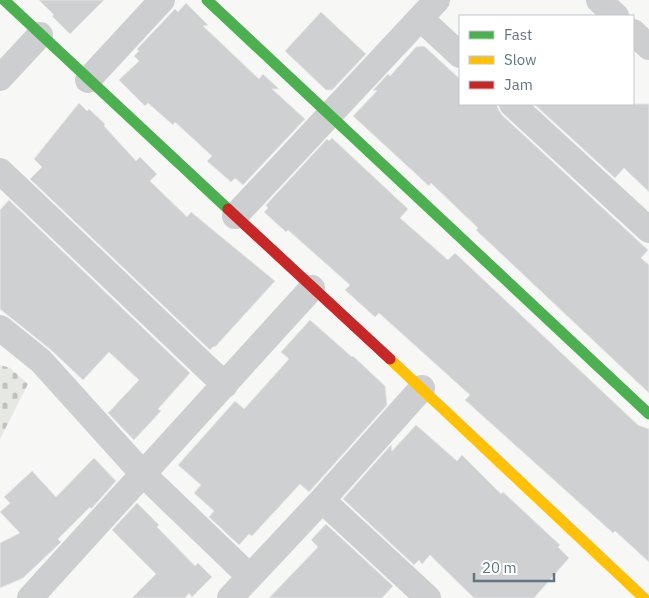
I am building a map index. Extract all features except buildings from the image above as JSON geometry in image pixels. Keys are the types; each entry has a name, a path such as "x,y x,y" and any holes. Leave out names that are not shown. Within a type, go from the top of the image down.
{"street":[{"path":"4,0 312,288 422,388 644,598"},
{"path":"88,80 162,0"},
{"path":"208,0 649,414"},
{"path":"599,0 615,15"},
{"path":"235,216 429,9 459,54"},
{"path":"634,33 649,47"},
{"path":"0,78 40,35"},
{"path":"513,105 649,230"},
{"path":"0,171 225,385"},
{"path":"30,598 312,288"},
{"path":"0,328 40,362 143,474 250,577"},
{"path":"230,598 322,500 422,388"},
{"path":"322,500 428,598"}],"green space":[{"path":"0,365 10,368 28,384 0,439"}],"traffic: fast":[{"path":"4,0 228,209"},
{"path":"207,0 649,414"}],"traffic: slow":[{"path":"390,359 644,598"}],"traffic: jam":[{"path":"228,209 390,359"}]}
